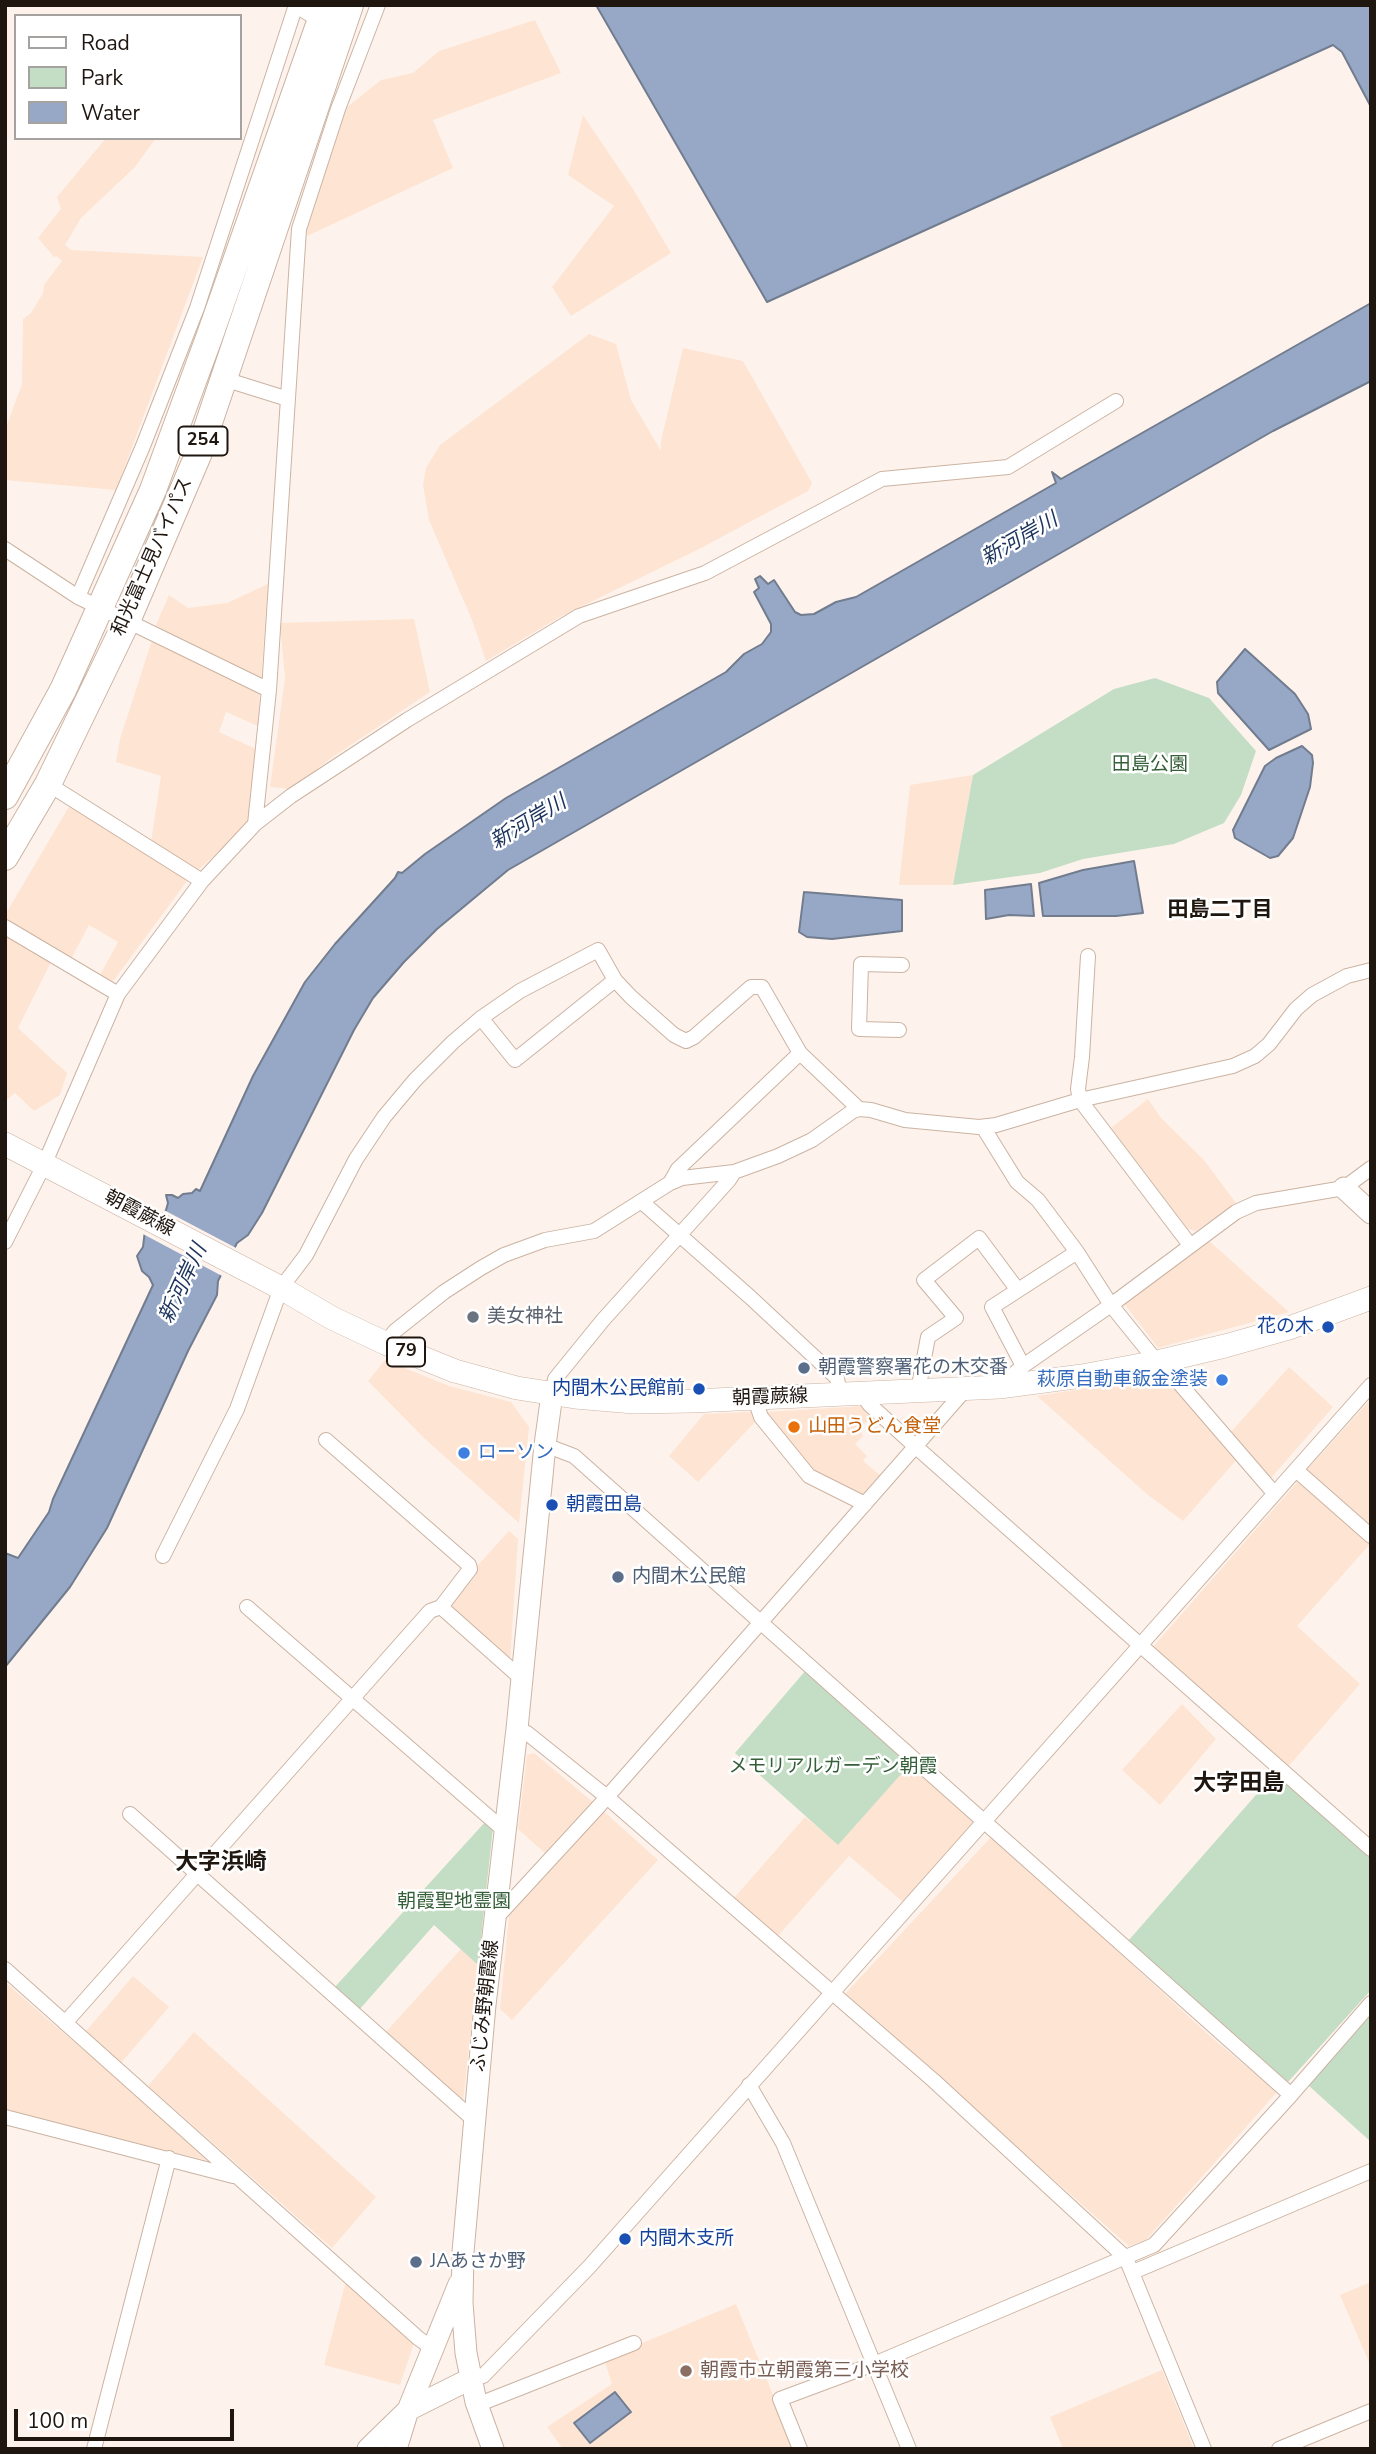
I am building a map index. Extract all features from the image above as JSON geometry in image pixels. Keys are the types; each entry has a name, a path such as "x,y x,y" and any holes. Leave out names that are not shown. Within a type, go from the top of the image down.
{"highway":[{"name":"和光富士見バイパス","path":"5,796 12,766 63,690 89,602 158,477 328,11"},
{"name":"和光富士見バイパス","path":"5,857 48,784 127,621 198,455 224,379 328,11"}],"main road":[{"name":"朝霞蕨線","path":"5,1144 332,1318 385,1343 455,1371 517,1388 552,1394 634,1402 999,1387 1082,1376 1157,1362 1289,1328 1371,1298"},
{"path":"1344,1188 1371,1213"},
{"name":"ふじみ野朝霞線","path":"492,2449 470,2379 463,2328 462,2279 474,2120 552,1394"},
{"path":"396,2449 432,2348 462,2279"},
{"path":"368,2449 408,2410 470,2379"}],"street":[{"path":"89,602 143,446 197,307 296,5"},
{"path":"255,824 269,690 299,229 338,109 378,5"},
{"path":"224,379 288,399"},
{"path":"5,1242 51,1169 118,994 202,881 255,824 335,766 579,616 705,573 882,479 1008,467 1116,401"},
{"path":"5,550 89,602 269,690"},
{"path":"48,784 202,881"},
{"path":"5,927 118,994"},
{"path":"163,1556 237,1409 275,1286 306,1255 346,1176 384,1117 415,1080 481,1018 520,991 598,950 615,980 631,997 686,1041 751,987 762,987 800,1053 859,1109 905,1120 983,1127 1080,1100 1233,1066 1255,1056 1269,1044 1296,1009 1312,995 1347,976 1371,970"},
{"path":"1088,956 1078,1088 1080,1100 1190,1245"},
{"path":"899,1030 859,1028 861,964 902,965"},
{"path":"481,1018 515,1060 615,980"},
{"path":"670,1183 678,1169 800,1053"},
{"path":"385,1343 395,1331 428,1305 481,1268 533,1243 594,1231 682,1178 734,1172 778,1156 811,1140 847,1114 859,1109"},
{"path":"983,1127 1017,1182 1038,1200 1077,1252 1111,1305 1157,1362 1168,1370 1273,1493"},
{"path":"999,1387 1023,1366 1111,1305 1236,1212 1256,1203 1344,1188 1371,1168"},
{"path":"552,1394 555,1379 603,1320 729,1181 734,1172"},
{"path":"642,1202 750,1297 837,1378 851,1395 869,1404 1371,1849"},
{"path":"921,1391 920,1380 928,1337 956,1318 924,1280 979,1238 1017,1289"},
{"path":"1023,1366 992,1307 1077,1252"},
{"path":"470,2379 483,2375 589,2267 1371,1385"},
{"path":"496,1919 762,1623 965,1390"},
{"path":"755,1399 761,1417 810,1476 864,1504"},
{"path":"65,2023 430,1611 441,1607 470,1569 469,1565 326,1440"},
{"path":"545,1445 574,1456 1292,2095"},
{"path":"1296,1471 1371,1536"},
{"path":"247,1606 505,1831"},
{"path":"441,1607 522,1679"},
{"path":"517,1729 527,1732 607,1797 933,2080 1130,2265 1204,2449"},
{"path":"130,1814 474,2120"},
{"path":"5,1969 432,2348"},
{"path":"1130,2265 1154,2245 1292,2095 1371,2003"},
{"path":"749,2085 783,2143 908,2449"},
{"path":"5,2117 238,2177"},
{"path":"94,2449 169,2158"},
{"path":"800,2449 780,2399 1371,2171"},
{"path":"476,2402 487,2401 634,2343"},
{"path":"1279,2449 1371,2411"}],"shaded area":[{"path":"535,20 561,73 433,120 453,168 307,236 306,223 346,108 381,80 413,73 439,51"},
{"path":"583,115 633,189 671,253 571,316 552,287 614,206 568,175"},
{"path":"104,140 155,140 135,167 81,218 65,245 71,250 203,257 116,490 5,480 5,430 22,384 23,319 31,313 43,293 44,285 62,261 57,256 54,257 38,238 61,209 57,197"},
{"path":"589,334 616,344 631,400 661,451 683,348 743,361 812,483 808,491 701,548 558,618 486,661 472,620 429,520 423,485 426,468 440,445"},
{"path":"268,584 261,680 158,629 156,625 169,595 188,608 227,603"},
{"path":"414,619 430,692 330,759 291,789 270,787 285,678 280,623"},
{"path":"153,637 260,691 258,726 226,712 219,732 258,750 251,817 242,831 197,871 151,842 161,776 116,762 120,739"},
{"path":"973,775 953,885 899,885 910,785"},
{"path":"70,805 143,848 187,881 114,980 107,982 99,977 118,942 89,925 71,959 5,920 5,915"},
{"path":"5,933 52,960 18,1028 67,1073 60,1095 34,1111 15,1093 5,1101"},
{"path":"1148,1099 1161,1118 1204,1160 1236,1203 1196,1231 1188,1229 1111,1128"},
{"path":"1208,1240 1289,1312 1158,1348 1123,1302"},
{"path":"385,1360 449,1386 511,1402 529,1427 519,1523 424,1438 368,1381"},
{"path":"1289,1367 1333,1407 1270,1479 1230,1433"},
{"path":"1166,1376 1238,1458 1183,1521 1148,1495 1037,1396"},
{"path":"1371,1399 1371,1529 1306,1471"},
{"path":"864,1406 875,1415 859,1428 863,1436 855,1444 867,1456 863,1461 880,1475 861,1496 811,1472 766,1412"},
{"path":"751,1412 758,1419 698,1482 669,1456 704,1414"},
{"path":"1299,1480 1371,1543 1297,1626 1360,1684 1287,1768 1152,1648"},
{"path":"509,1531 518,1539 510,1662 448,1606 477,1566"},
{"path":"1182,1704 1216,1739 1160,1805 1122,1770"},
{"path":"534,1753 594,1803 547,1855 518,1829 527,1755"},
{"path":"911,1763 972,1817 973,1823 903,1902 849,1856 777,1937 734,1898 805,1817 838,1844"},
{"path":"602,1810 658,1860 512,2020 500,2009 509,1915"},
{"path":"992,1836 1211,2037 1277,2092 1146,2240 1129,2246 844,1995"},
{"path":"461,1949 478,1965 463,2102 385,2033"},
{"path":"133,1976 169,2007 121,2063 86,2031"},
{"path":"5,1982 53,2024 218,2163 5,2111"},
{"path":"194,2032 376,2197 332,2248 148,2086"},
{"path":"346,2281 414,2343 400,2385 324,2365"},
{"path":"1371,2282 1371,2367 1340,2295"},
{"name":"朝霞市立朝霞第三小学校","path":"736,2304 795,2449 563,2449 547,2427 612,2384 604,2359"},
{"path":"1162,2370 1194,2449 1063,2449 1050,2417"}],"green space":[{"name":"田島公園","path":"1155,678 1209,698 1256,751 1241,795 1224,823 1174,844 1083,859 1040,873 953,885 973,775 1114,689"},
{"name":"メモリアルガーデン朝霞","path":"806,1670 911,1763 838,1845 735,1753"},
{"path":"1276,1772 1371,1857 1371,1990 1288,2082 1128,1941"},
{"name":"朝霞聖地霊園","path":"486,1821 493,1828 478,1965 434,1925 359,2010 334,1988"},
{"path":"1371,2014 1371,2142 1308,2085"}],"water":[{"path":"596,5 1371,5 1371,107 1342,52 1333,45 767,302"},
{"name":"新河岸川","path":"1371,303 1371,381 1273,431 508,870 437,929 373,998 354,1030 262,1213 248,1235 237,1243 218,1281 217,1295 188,1351 107,1528 70,1587 5,1667 5,1553 18,1558 49,1512 153,1285 142,1271 137,1256 143,1247 145,1230 166,1210 166,1195 178,1198 196,1189 200,1191 253,1076 305,982 398,872 402,873 506,798 726,672 744,654 762,644 771,632 771,624 754,592 759,588 755,579 760,576 768,584 774,580 795,612 801,615 814,614 836,602 856,597 1056,483 1052,472 1061,479"},
{"path":"1245,649 1295,694 1308,714 1311,729 1269,750 1218,693 1217,682"},
{"path":"1302,746 1312,755 1310,787 1293,838 1278,856 1270,858 1235,838 1233,830 1265,766"},
{"path":"1134,861 1143,913 1116,916 1043,916 1039,883 1083,870"},
{"path":"1031,884 1034,916 1009,915 986,919 985,890"},
{"path":"804,892 902,900 902,931 832,939 807,937 799,932"},
{"path":"615,2392 631,2412 590,2443 574,2423"}],"pier":[{"path":"162,1209 238,1249 224,1277 141,1233"}],"place":[{"name":"美女神社","path":"473,1317"},
{"name":"花の木","path":"1328,1327"},
{"name":"朝霞警察署花の木交番","path":"804,1368"},
{"name":"萩原自動車鈑金塗装","path":"1222,1380"},
{"name":"内間木公民館前","path":"699,1389"},
{"name":"山田うどん食堂","path":"794,1427"},
{"name":"ローソン","path":"464,1453"},
{"name":"朝霞田島","path":"552,1505"},
{"name":"内間木公民館","path":"618,1577"},
{"name":"内間木支所","path":"625,2239"},
{"name":"JAあさか野","path":"416,2262"},
{"name":"朝霞市立朝霞第三小学校","path":"686,2371"}],"district":[{"name":"田島二丁目","path":"1220,911"},
{"name":"大字田島","path":"1239,1784"},
{"name":"大字浜崎","path":"221,1863"}]}
